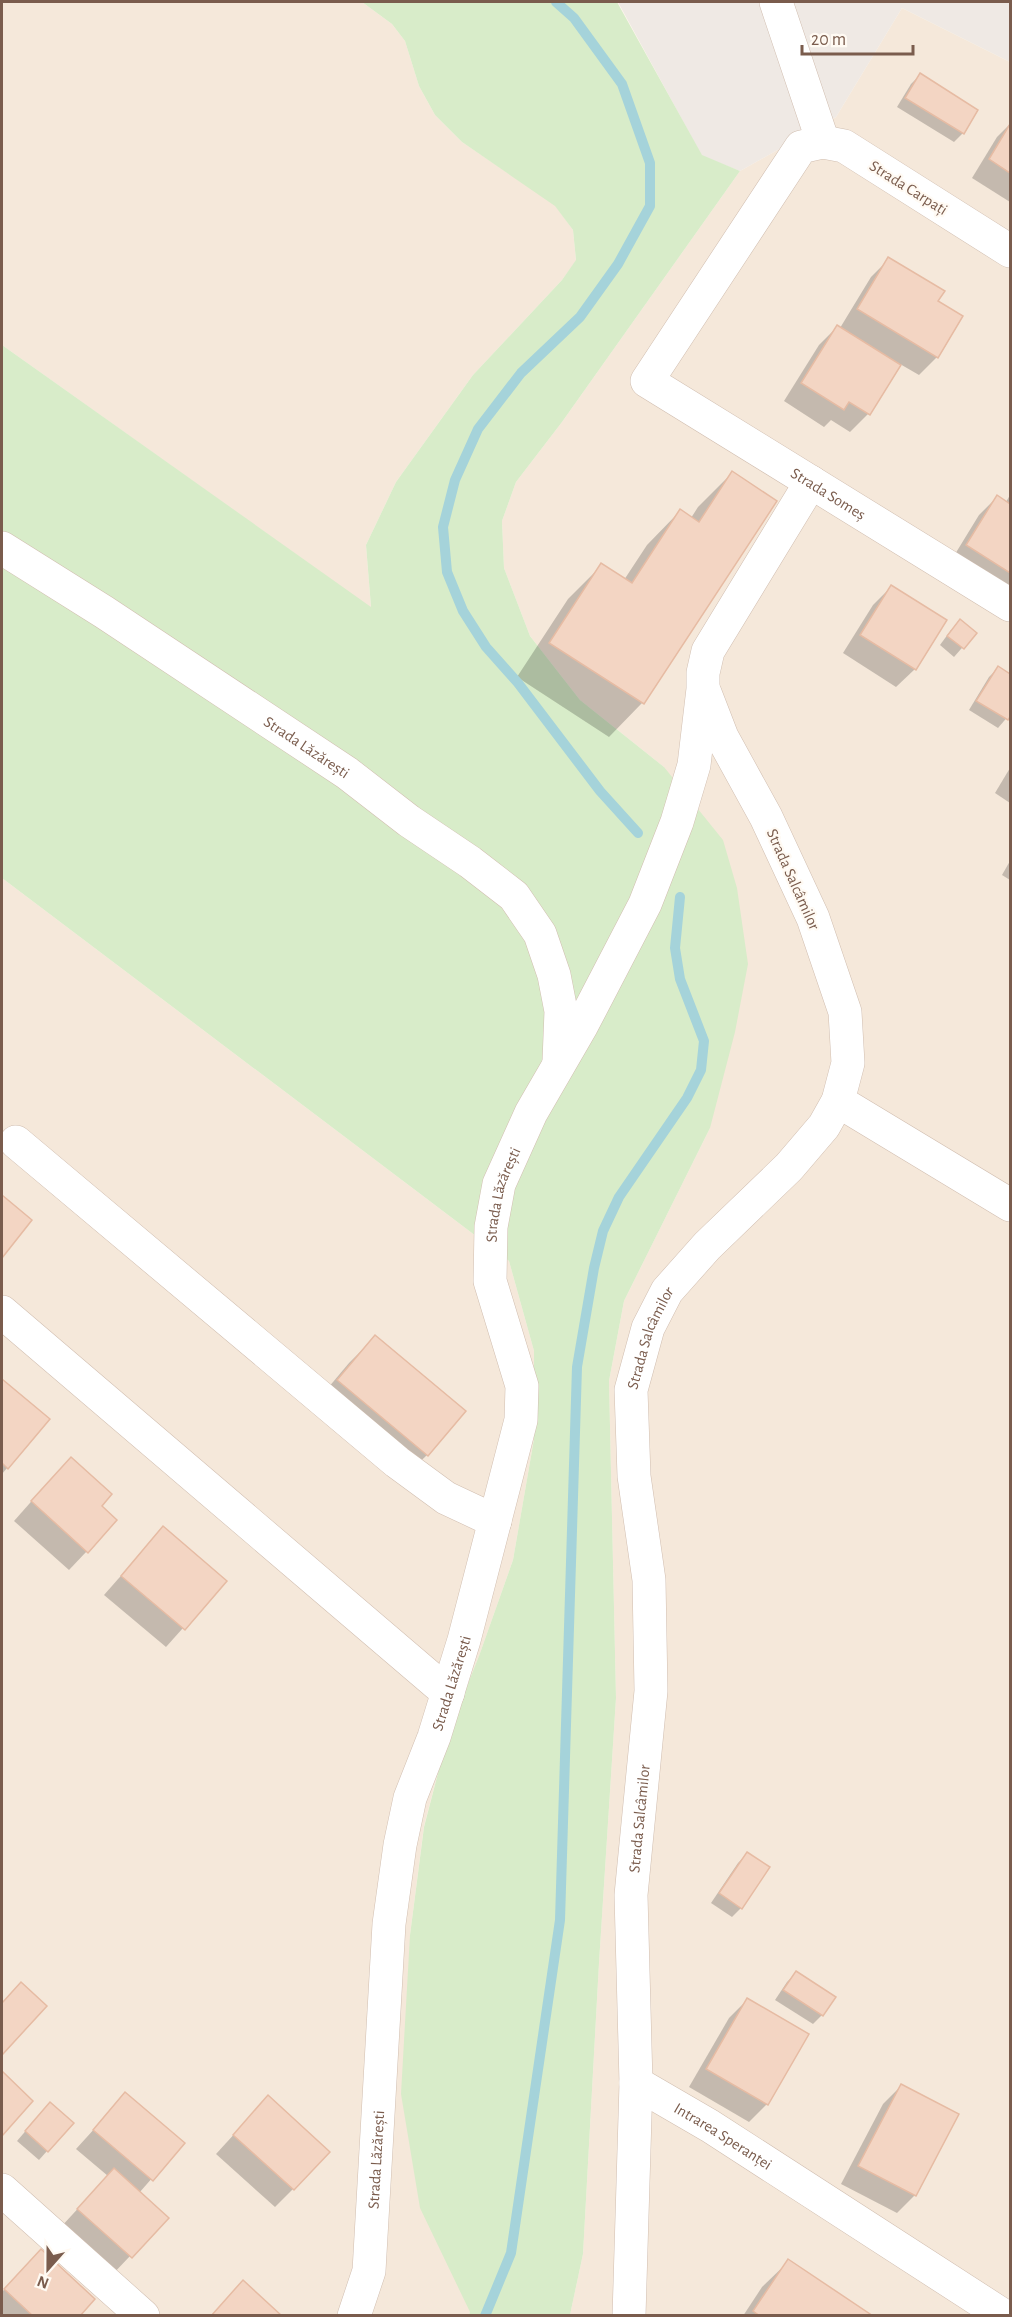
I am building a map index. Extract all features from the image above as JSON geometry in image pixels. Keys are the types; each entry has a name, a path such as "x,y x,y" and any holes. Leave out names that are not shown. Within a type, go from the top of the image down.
{"street":[{"path":"776,2 812,145"},
{"name":"Strada Carpați","path":"812,145 844,146 1011,251"},
{"name":"Strada Someș","path":"812,145 646,381 1011,605"},
{"name":"Strada Lăzărești","path":"354,2316 369,2271 388,1924 397,1867 410,1798 434,1737 448,1693 521,1420 522,1386 490,1281 491,1227 499,1184 531,1113 645,904 677,822 694,765 703,672 708,651 812,482"},
{"name":"Strada Lăzărești","path":"2,548 347,772 409,821 470,862 514,896 540,934 554,975 561,1011 558,1067"},
{"name":"Strada Salcâmilor","path":"636,2083 632,1895 651,1691 649,1580 634,1476 631,1390 648,1328 667,1291 707,1246 789,1167 824,1126 838,1101 848,1063 845,1011 813,918 766,817 722,737 703,689"},
{"path":"838,1101 1011,1205"},
{"path":"16,1142 397,1462 446,1498 495,1521"},
{"path":"2,1312 448,1693"},
{"path":"629,2316 636,2083"},
{"name":"Intrarea Speranței","path":"636,2083 711,2126 1004,2316"},
{"path":"2,2190 143,2316"}],"shaded area":[{"path":"2,2 362,2 392,24 405,41 419,86 435,115 462,142 555,205 573,230 576,261 562,280 473,375 396,482 366,545 371,608 2,345"},
{"path":"618,2 1010,2 1010,62 902,8 836,117 740,171 702,156"},
{"path":"902,8 1010,62 1010,2315 570,2315 583,2254 616,1698 609,1381 624,1301 710,1128 664,767 580,700 530,636 504,568 502,521 516,482 562,422 740,171 836,117"},
{"path":"2,878 509,1261 534,1351 534,1439 513,1560 479,1656 449,1731 424,1826 410,1935 469,2315 2,2315"}],"green space":[{"path":"362,2 617,2 702,155 740,171 562,422 516,482 502,521 504,568 530,636 580,700 664,767 723,840 737,888 748,964 735,1032 710,1128 624,1301 609,1381 616,1698 583,2254 570,2315 469,2315 470,2312 420,2208 401,2094 410,1935 424,1827 449,1731 479,1656 513,1560 534,1439 534,1351 509,1261 2,878 2,345 371,607 366,545 396,482 473,375 562,280 576,260 573,230 555,206 462,142 435,115 419,86 405,41 392,24"}],"building":[{"path":"920,73 978,110 964,134 905,98"},
{"path":"1010,124 1010,173 989,159"},
{"path":"888,257 945,291 938,301 963,316 938,358 857,309"},
{"path":"837,325 901,365 870,415 849,402 844,410 801,383"},
{"path":"732,471 777,501 644,704 549,643 601,563 632,583 680,509 699,522"},
{"path":"997,495 1010,504 1010,573 966,545"},
{"path":"891,585 947,620 916,670 860,635"},
{"path":"960,619 977,633 964,649 947,636"},
{"path":"998,666 1010,674 1010,717 1008,720 976,701"},
{"path":"2,1195 32,1220 2,1258"},
{"path":"375,1335 466,1411 428,1456 337,1380"},
{"path":"2,1379 50,1419 8,1469 2,1463"},
{"path":"71,1457 112,1494 102,1506 117,1520 88,1553 31,1501"},
{"path":"163,1526 227,1581 185,1630 121,1576"},
{"path":"747,1852 770,1867 742,1909 719,1893"},
{"path":"796,1971 836,1997 823,2016 783,1990"},
{"path":"21,1982 47,2006 2,2055 2,2003"},
{"path":"747,1998 809,2034 768,2105 706,2069"},
{"path":"2,2071 33,2101 2,2136"},
{"path":"901,2084 959,2114 916,2196 858,2166"},
{"path":"125,2092 185,2143 153,2181 93,2130"},
{"path":"268,2095 330,2152 294,2190 233,2135"},
{"path":"50,2102 74,2123 48,2152 25,2131"},
{"path":"114,2168 169,2218 132,2258 77,2209"},
{"path":"41,2249 95,2299 80,2316 33,2316 4,2289"},
{"path":"788,2259 873,2316 760,2316 753,2311"},
{"path":"243,2280 282,2316 211,2316"}],"waterway":[{"path":"556,2 574,18 622,84 650,163 650,206 618,264 580,317 521,373 478,429 455,480 443,527 447,572 463,611 486,647 518,683 600,791 638,833"},
{"path":"485,2316 511,2253 560,1920 577,1367 594,1268 603,1231 619,1197 687,1098 701,1070 704,1041 680,979 675,948 680,897"}]}
